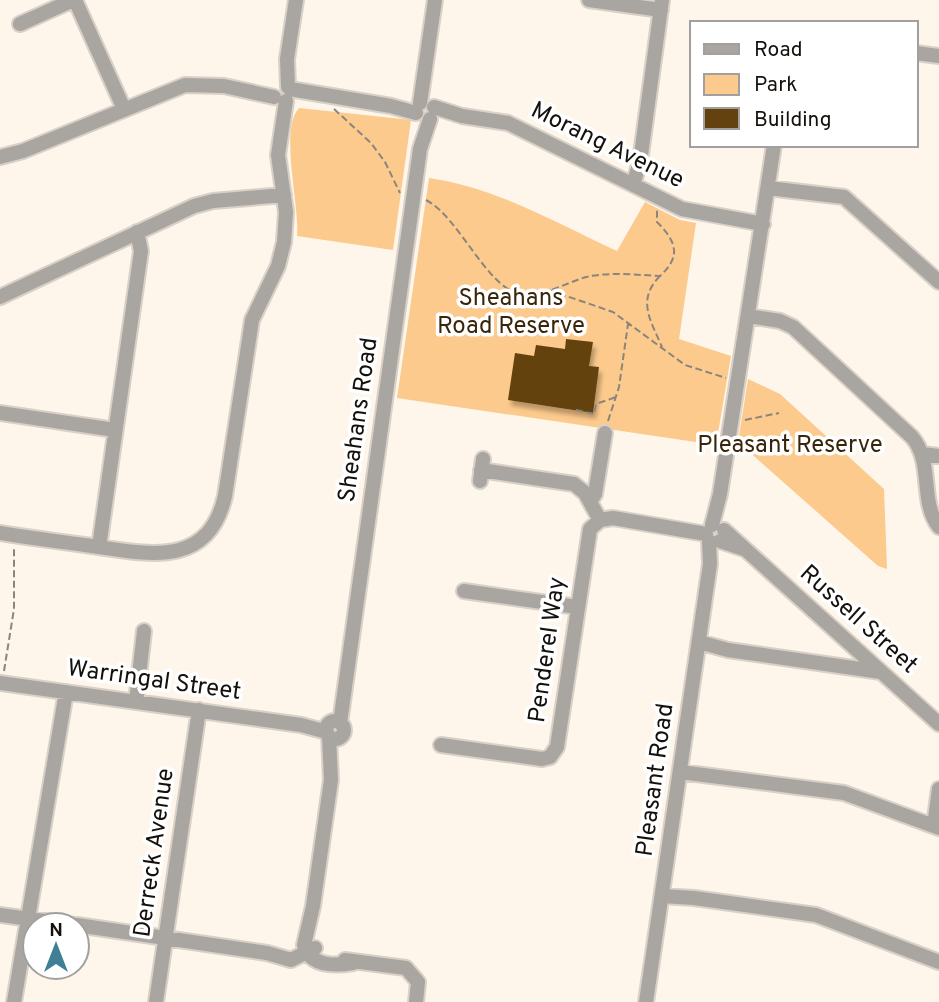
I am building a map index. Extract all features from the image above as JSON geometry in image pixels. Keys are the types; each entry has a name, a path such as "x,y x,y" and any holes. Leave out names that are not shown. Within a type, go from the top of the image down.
{"street":[{"path":"20,24 74,0 124,109"},
{"path":"0,533 158,554 179,551 199,541 220,515 252,320 278,266 284,243 284,195 278,166 282,93 296,0"},
{"name":"Sheahans Road","path":"308,950 331,780 332,729 343,696 414,196 435,0"},
{"path":"589,0 662,5 640,162 633,185"},
{"path":"918,53 939,56"},
{"path":"0,157 23,151 185,85 207,84 282,93"},
{"name":"Morang Avenue","path":"282,93 509,123 681,209 763,221"},
{"name":"Pleasant Road","path":"646,1002 774,147"},
{"path":"0,165 23,151"},
{"path":"769,185 838,195 850,201 939,282"},
{"path":"6,294 204,203 284,195"},
{"path":"99,547 141,251 137,232"},
{"path":"748,316 786,323 799,332 912,437 923,454 931,510 939,527"},
{"path":"3,414 115,430"},
{"path":"590,502 595,494 605,433"},
{"path":"923,454 939,456"},
{"path":"481,470 569,483 582,489 600,520 613,518 715,533"},
{"name":"Penderel Way","path":"441,742 542,760 553,754 586,539 590,529 600,520"},
{"name":"Russell Street","path":"715,533 746,550 939,724"},
{"path":"464,591 577,607"},
{"path":"136,702 144,631"},
{"path":"832,665 841,654 844,638"},
{"path":"698,645 883,672"},
{"name":"Warringal Street","path":"2,679 66,692 332,729"},
{"path":"30,911 66,692"},
{"name":"Derreck Avenue","path":"156,1002 199,710"},
{"path":"680,769 853,795 936,827 939,789"},
{"path":"662,893 816,915 939,962"},
{"path":"0,915 21,918"},
{"path":"91,927 267,953 291,960 308,950 324,964 359,964 411,978 418,988 416,1002"},
{"path":"15,1002 21,966"},
{"path":"409,1002 411,978"}],"path":[{"path":"334,108 379,154 399,192 440,209 503,285 517,293 548,289 603,275 660,276"},
{"path":"658,207 655,213 657,222 671,237 676,249 670,267 648,290 646,304 663,351"},
{"path":"517,293 518,284"},
{"path":"548,289 603,307 685,365 729,379"},
{"path":"605,433 617,397 629,323"},
{"path":"576,410 594,414 596,404 617,397"},
{"path":"740,420 779,413"},
{"path":"2,679 14,609 14,547"}],"green space":[{"name":"Sheahans Road Reserve","path":"299,108 411,120 393,250 297,236 290,150 293,118"},
{"name":"Sheahans Road Reserve","path":"429,178 478,189 617,251 645,202 680,220 696,223 679,339 731,356 716,445 397,398"},
{"name":"Pleasant Reserve","path":"748,379 780,394 884,489 887,569 878,566 738,442"}],"building":[{"path":"566,339 593,342 589,366 599,367 593,413 508,400 515,353 534,356 536,345 565,349"}]}
